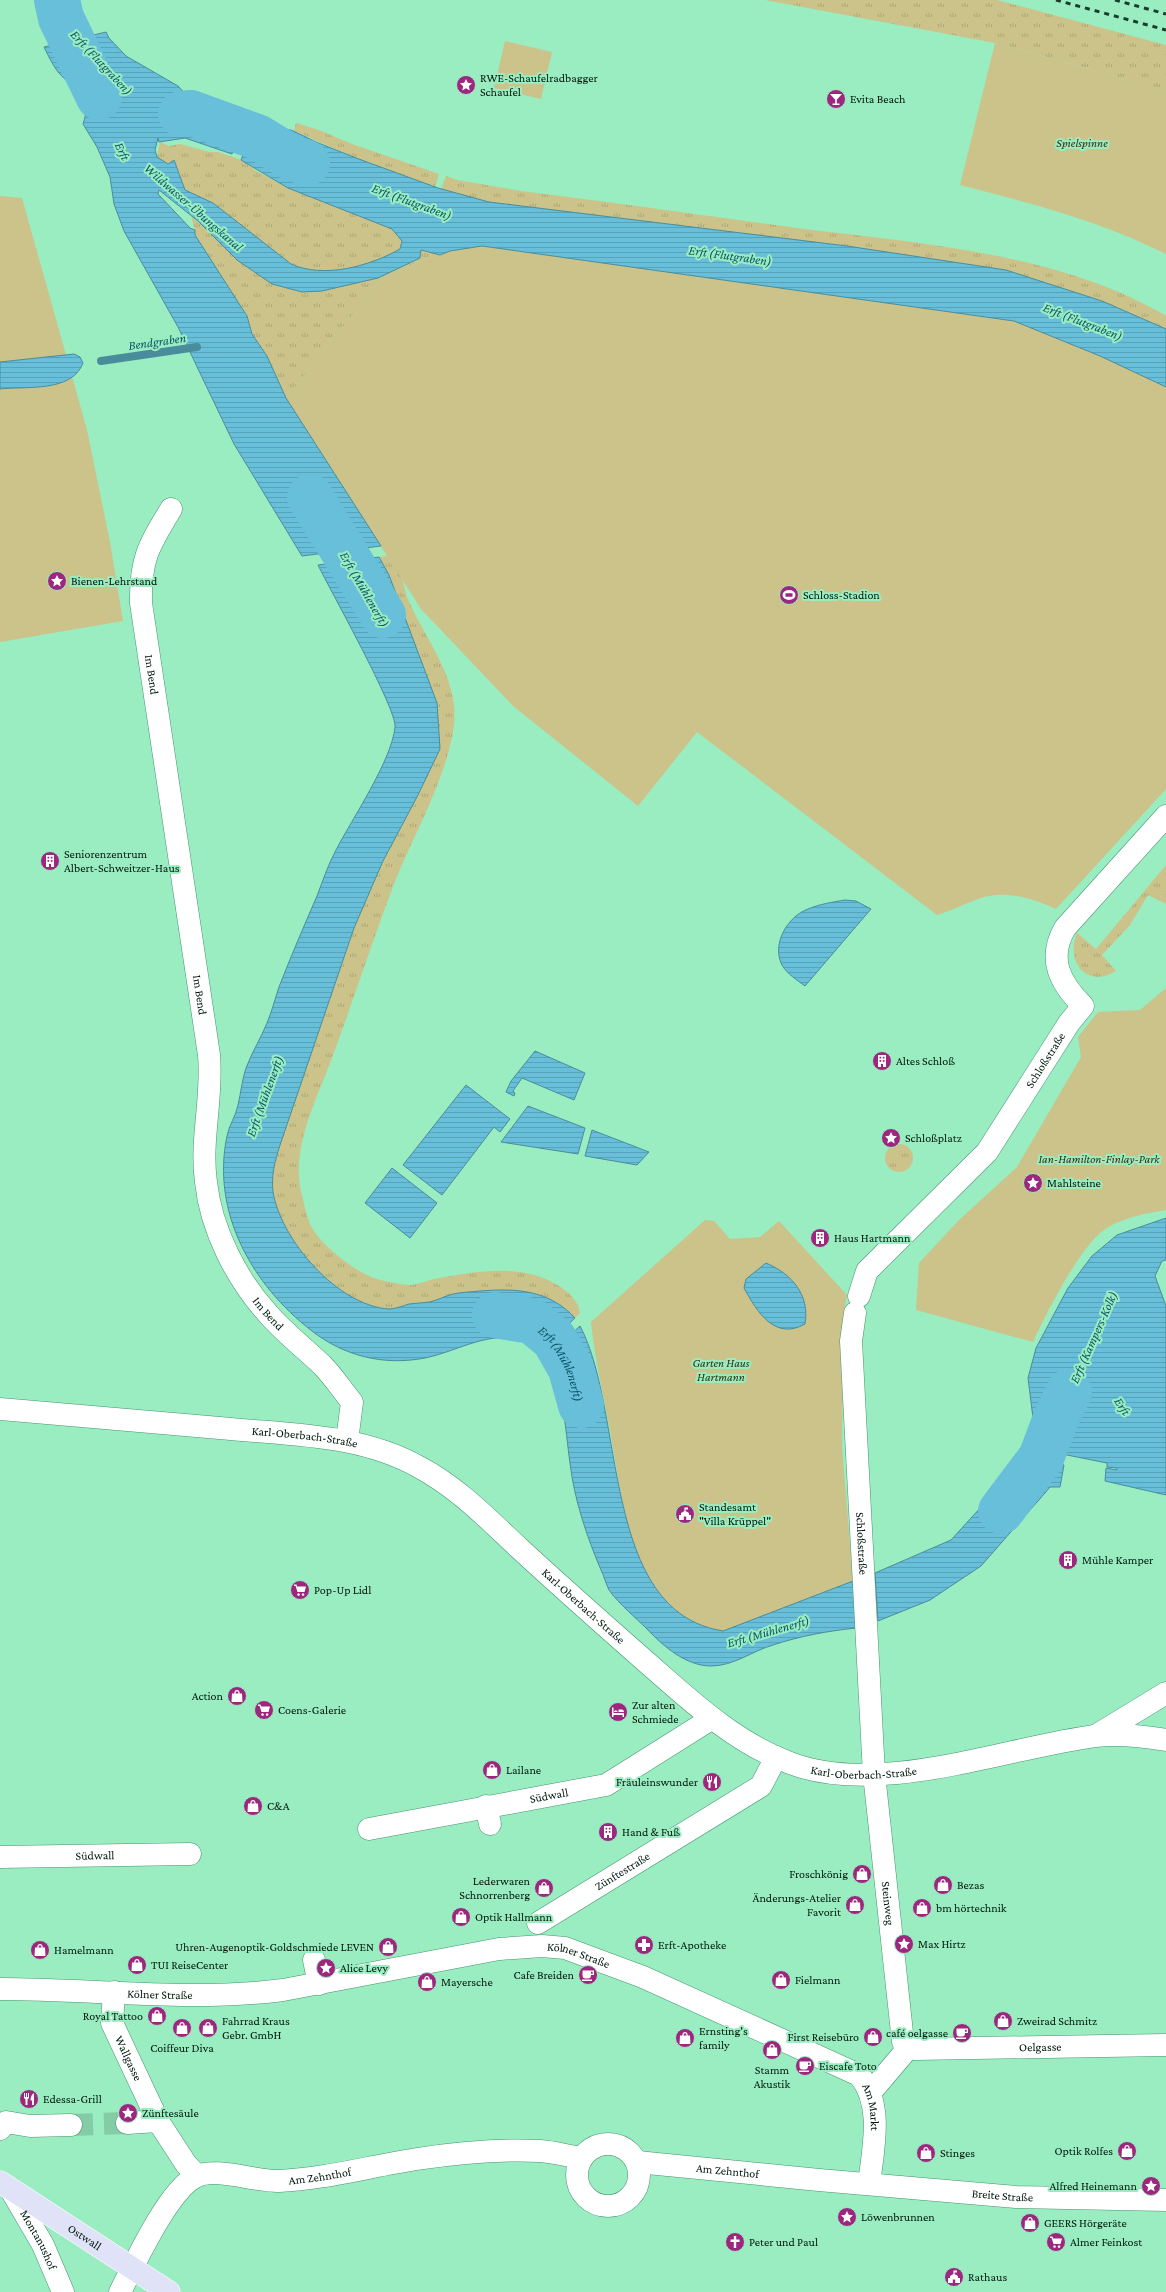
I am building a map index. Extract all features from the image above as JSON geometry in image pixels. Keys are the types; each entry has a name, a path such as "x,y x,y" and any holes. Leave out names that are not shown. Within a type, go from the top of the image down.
{"main road":[{"name":"Ostwall","path":"5,2186 169,2292"}],"street":[{"name":"Im Bend","path":"171,509 146,552 142,576 141,603 209,1055 211,1074 205,1171 208,1196 226,1248 251,1291 276,1323 323,1367 352,1402 347,1441"},
{"name":"Schloßstraße","path":"874,1774 867,1624 860,1523 852,1341 857,1305 867,1271 987,1152 1069,1023 1083,1006 1064,985 1058,968 1056,953 1061,936 1065,928 1166,816"},
{"name":"Karl-Oberbach-Straße","path":"0,1409 347,1441 404,1459 446,1484 479,1511 711,1719 776,1757 815,1770 874,1774 927,1769 1096,1736 1130,1736 1166,1740"},
{"path":"1096,1736 1166,1693"},
{"name":"Südwall","path":"369,1829 488,1815 606,1785 711,1719"},
{"name":"Zünftestraße","path":"538,1923 761,1786 776,1757"},
{"name":"Steinweg","path":"874,1774 902,2035 904,2042 912,2048"},
{"name":"Südwall","path":"0,1857 190,1854"},
{"name":"Kölner Straße","path":"0,1989 230,1995 283,1990 319,1984 500,1949 542,1946 565,1948 637,1974 821,2057"},
{"path":"314,1960 319,1984"},
{"name":"Wallgasse","path":"114,1992 112,2023 158,2121 186,2164 197,2176"},
{"name":"Oelgasse","path":"912,2048 1166,2045"},
{"path":"870,2093 912,2048"},
{"name":"Am Markt","path":"821,2057 859,2075 870,2093 874,2111 870,2184"},
{"path":"127,2123 158,2121"},
{"path":"0,2129 6,2122 30,2126 71,2125"},
{"path":"605,2144 624,2148 637,2162 640,2172 639,2183 635,2193 628,2201 618,2206 599,2206 583,2194 577,2177 578,2167 582,2158 588,2151 605,2144"},
{"name":"Am Zehnthof","path":"197,2176 218,2174 258,2180 293,2180 416,2159 485,2152 542,2152 582,2158"},
{"name":"Am Zehnthof","path":"637,2162 870,2184"},
{"path":"120,2292 170,2204 184,2185 197,2176"},
{"name":"Breite Straße","path":"870,2184 1016,2197 1166,2200"},
{"name":"Montanushof","path":"5,2186 43,2245 63,2292"}],"green space":[{"path":"765,0 997,0 1166,45 1166,94 1104,73 995,43"},
{"path":"505,41 552,52 541,99 494,88"},
{"name":"Spielspinne","path":"995,43 1104,73 1166,94 1166,254 1141,242 1091,222 1039,206 960,185"},
{"path":"296,123 439,174 435,187 356,158 294,131"},
{"path":"160,142 169,146 180,144 210,152 218,152 246,162 255,170 288,188 392,229 402,241 400,249 375,261 347,268 318,270 291,264 213,203 185,190 174,160 168,164 157,157"},
{"path":"446,176 457,180 521,191 891,239 987,254 1035,264 1081,278 1125,295 1166,316 1166,329 1102,301 1006,270 847,246 489,202 441,189"},
{"path":"0,196 22,198 87,430 110,542 123,621 0,642"},
{"path":"191,216 272,284 378,278 420,258 421,250 440,255 417,262 377,284 286,398 267,356 252,334 247,316 195,235"},
{"name":"Schloss-Stadion","path":"482,246 1014,321 1101,356 1166,387 1166,789 1056,909 1027,898 998,895 978,899 937,915 697,732 638,806 513,706 421,609 286,398 377,284 417,262 450,251"},
{"path":"387,556 402,579 407,597 413,610 447,676 454,705 454,725 450,747 433,796 394,884 332,1058 313,1105 303,1138 300,1154 300,1187 308,1217 315,1233 337,1255 369,1276 389,1282 409,1285 485,1271 531,1274 559,1286 570,1294 576,1301 580,1313 575,1318 565,1309 543,1296 507,1290 456,1293 430,1302 409,1304 391,1309 370,1305 350,1296 332,1283 315,1267 287,1230 278,1211 273,1192 273,1174 278,1151 354,928 383,861 418,795 440,749 437,703 389,575 379,557"},
{"path":"1166,865 1166,904 1148,895 1130,925 1102,955 1116,971 1106,976 1096,977 1088,975 1081,970 1076,963 1074,954 1074,944 1077,933 1096,949"},
{"name":"Ian-Hamilton-Finlay-Park","path":"1166,988 1166,1210 1123,1220 1110,1226 1099,1234 1088,1246 1066,1278 1033,1342 916,1310 919,1263 958,1221 1017,1167 1081,1057 1078,1037 1098,1012 1140,1010"},
{"path":"899,1144 905,1145 909,1148 912,1152 912,1164 909,1168 905,1171 899,1172 893,1171 889,1168 886,1164 885,1158 886,1152 889,1148 893,1145"},
{"name":"Garten Haus Hartmann","path":"705,1220 714,1221 730,1239 760,1237 779,1221 847,1295 844,1311 842,1447 853,1581 723,1631 693,1622 669,1605 651,1582 638,1555 628,1526 621,1495 597,1365 591,1322"}],"water":[{"name":"Wildwasser-Übungskanal","path":"106,32 109,38 126,56 178,86 197,106 244,123 239,138 189,121 238,141 232,154 185,138 159,142 158,138 155,150 157,157 168,164 174,160 185,190 213,203 291,264 318,270 347,268 375,261 388,255 400,249 402,241 392,229 288,188 241,160 254,125 263,129 291,130 356,158 438,188 489,202 847,246 1006,270 1102,301 1166,329 1166,387 1100,356 1014,321 482,246 450,251 440,255 421,250 420,258 378,278 322,291 302,292 272,284 237,260 198,221 159,190 158,194 190,228 195,230 195,235 247,316 252,334 267,356 286,398 381,546 302,556 234,444 178,327 124,231 114,204 110,177 97,147 83,124 85,107 83,100 80,94 58,72 44,47"},
{"path":"74,354 80,357 83,363 77,373 69,379 58,384 46,386 0,389 0,362"},
{"path":"379,557 389,575 437,703 440,749 418,795 383,861 354,928 278,1151 273,1174 273,1192 278,1211 287,1230 300,1249 315,1267 332,1283 350,1296 370,1305 391,1309 409,1304 430,1302 456,1293 507,1290 543,1296 565,1309 575,1318 539,1351 525,1342 511,1338 497,1338 468,1344 425,1358 395,1361 365,1357 337,1347 324,1340 290,1313 271,1292 241,1245 231,1219 225,1192 224,1164 227,1136 237,1109 246,1068 267,1023 279,987 330,861 387,756 395,727 393,716 375,674 318,565"},
{"path":"845,900 856,901 871,909 805,986 789,974 782,965 779,957 779,948 783,932 794,918 808,909 826,903"},
{"path":"535,1051 585,1073 574,1100 522,1078 513,1091 515,1093 514,1096 506,1092 511,1081"},
{"path":"466,1085 510,1119 500,1132 494,1127 442,1195 403,1165"},
{"path":"528,1106 585,1128 578,1154 501,1142"},
{"path":"592,1130 649,1152 637,1165 585,1156"},
{"path":"392,1168 437,1203 410,1238 365,1203"},
{"name":"Erft (Kampers-Kolk)","path":"1166,1218 1166,1260 1162,1261 1155,1276 1166,1306 1166,1495 1105,1481 1106,1468 1117,1470 1117,1468 1107,1467 1107,1463 1022,1446 1033,1418 1028,1378 1036,1348 1068,1288 1092,1256 1117,1235"},
{"path":"766,1263 784,1273 797,1287 805,1304 805,1324 794,1328 785,1329 776,1326 768,1321 755,1306 744,1288 746,1279"},
{"path":"580,1326 594,1363 623,1504 636,1549 655,1587 683,1616 723,1631 853,1581 856,1628 825,1632 793,1639 765,1648 727,1664 711,1666 702,1665 684,1659 668,1648 617,1600 608,1588 582,1518 572,1477 563,1408 557,1382 546,1357"},
{"path":"1021,1456 1055,1465 1056,1462 1064,1465 1060,1487 1050,1487 981,1566 930,1600 878,1621 875,1573 951,1540 1002,1484"}],"waterway":[{"name":"Erft","path":"57,0 61,18 99,97"},
{"name":"Erft (Flutgraben)","path":"181,114 191,113 257,137 290,157 307,163"},
{"name":"Bendgraben","path":"101,361 197,347"},
{"name":"Erft (Mühlenerft)","path":"310,497 383,615"},
{"name":"Erft (Mühlenerft)","path":"495,1315 532,1321 554,1339 571,1369 581,1405"},
{"name":"Erft (Mühlenerft)","path":"1001,1511 1041,1458 1056,1418 1069,1392"}],"tunnel":[{"path":"71,2125 127,2123"}],"railway":[{"path":"1056,0 1166,30"},
{"path":"1115,0 1166,14"}],"place":[{"name":"RWE-Schaufelradbagger Schaufel","path":"466,85"},
{"name":"Evita Beach","path":"836,99"},
{"name":"Bienen-Lehrstand","path":"57,581"},
{"name":"Schloss-Stadion","path":"789,595"},
{"name":"Seniorenzentrum Albert-Schweitzer-Haus","path":"50,861"},
{"name":"Altes Schloß","path":"882,1061"},
{"name":"Schloßplatz","path":"891,1138"},
{"name":"Mahlsteine","path":"1033,1183"},
{"name":"Haus Hartmann","path":"820,1238"},
{"name":"Standesamt \"Villa Krüppel\"","path":"685,1514"},
{"name":"Mühle Kamper","path":"1068,1560"},
{"name":"Pop-Up Lidl","path":"300,1590"},
{"name":"Action","path":"237,1696"},
{"name":"Coens-Galerie","path":"264,1710"},
{"name":"Zur alten Schmiede","path":"618,1712"},
{"name":"Lailane","path":"492,1770"},
{"name":"Fräuleinswunder","path":"712,1782"},
{"name":"C&A","path":"253,1806"},
{"name":"Hand & Fuß","path":"608,1832"},
{"name":"Froschkönig","path":"862,1874"},
{"name":"Bezas","path":"943,1885"},
{"name":"Lederwaren Schnorrenberg","path":"544,1888"},
{"name":"Änderungs-Atelier Favorit","path":"855,1905"},
{"name":"bm hörtechnik","path":"922,1908"},
{"name":"Optik Hallmann","path":"461,1917"},
{"name":"Max Hirtz","path":"904,1944"},
{"name":"Erft-Apotheke","path":"644,1945"},
{"name":"Uhren-Augenoptik-Goldschmiede LEVEN","path":"388,1947"},
{"name":"Hamelmann","path":"40,1950"},
{"name":"TUI ReiseCenter","path":"137,1965"},
{"name":"Alice Levy","path":"326,1968"},
{"name":"Cafe Breiden","path":"588,1975"},
{"name":"Fielmann","path":"781,1980"},
{"name":"Mayersche","path":"427,1982"},
{"name":"Royal Tattoo","path":"157,2016"},
{"name":"Zweirad Schmitz","path":"1003,2021"},
{"name":"Coiffeur Diva","path":"182,2028"},
{"name":"Fahrrad Kraus Gebr. GmbH","path":"208,2028"},
{"name":"café oelgasse","path":"962,2033"},
{"name":"First Reisebüro","path":"873,2037"},
{"name":"Ernsting's family","path":"685,2038"},
{"name":"Stamm Akustik","path":"772,2050"},
{"name":"Eiscafe Toto","path":"805,2066"},
{"name":"Edessa-Grill","path":"29,2099"},
{"name":"Zünftesäule","path":"128,2113"},
{"name":"Optik Rolfes","path":"1127,2151"},
{"name":"Stinges","path":"926,2153"},
{"name":"Alfred Heinemann","path":"1151,2186"},
{"name":"Löwenbrunnen","path":"847,2217"},
{"name":"GEERS Hörgeräte","path":"1030,2223"},
{"name":"Peter und Paul","path":"735,2242"},
{"name":"Almer Feinkost","path":"1056,2242"},
{"name":"Rathaus","path":"954,2277"}]}
